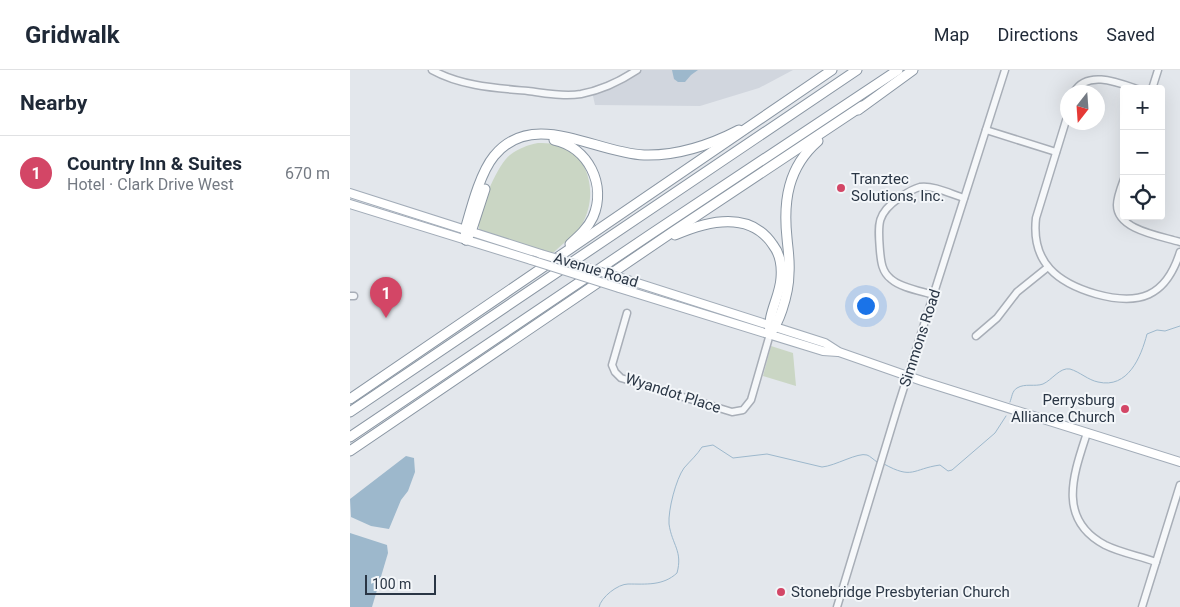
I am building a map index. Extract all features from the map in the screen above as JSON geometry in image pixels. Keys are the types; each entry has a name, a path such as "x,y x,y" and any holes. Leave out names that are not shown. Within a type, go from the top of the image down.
{"highway":[{"path":"350,399 832,70"},
{"path":"350,412 857,70"},
{"path":"350,437 650,234 898,70"},
{"path":"350,451 913,70"},
{"path":"772,325 789,281 785,209 791,178 801,159 816,143 862,106"},
{"path":"466,240 487,167 500,150 518,138 532,134 554,134 617,152 660,154 702,146 766,116"},
{"path":"468,231 490,175 501,157 511,147 524,141 546,138 565,143 577,151 587,161 596,181 598,195 593,216 578,237 527,278"},
{"path":"652,246 686,230 721,221 742,223 762,232 775,248 782,268 770,334"}],"main road":[{"name":"Avenue Road","path":"350,193 772,325 825,343 839,352 908,376 1180,462"},
{"name":"Avenue Road","path":"350,204 823,351 839,352"}],"street":[{"path":"432,70 458,81 480,86 561,95 596,91 614,84 637,70"},
{"name":"Simmons Road","path":"837,607 1005,70"},
{"path":"1153,85 1158,70"},
{"path":"1079,85 1094,77 1124,85"},
{"path":"986,130 1056,152"},
{"path":"1063,130 1038,208 1035,226 1037,247 1048,267 1057,277 1069,284 1097,294 1125,300 1147,295 1159,288 1169,277 1180,252"},
{"path":"934,295 896,283 887,275 881,258 880,219 884,211 891,204 907,192 918,188 929,188 964,198"},
{"path":"1120,194 1117,205 1120,216"},
{"path":"1123,220 1131,226 1180,242"},
{"path":"976,336 997,318 1017,292 1048,267"},
{"name":"Wyandot Place","path":"627,313 612,365 617,375 621,378 732,412 743,410 751,400 770,334"},
{"path":"1087,433 1072,487 1073,502 1079,519 1088,531 1107,546 1156,562"},
{"path":"1142,607 1180,484"}],"shaded area":[{"path":"628,70 793,70 759,88 700,106 595,105 591,87 617,78"}],"green space":[{"path":"538,143 554,144 567,149 576,156 584,166 590,189 590,202 581,226 553,253 480,232 479,226 480,213 500,167 510,155 527,146"},
{"path":"771,346 793,353 796,386 763,376"}],"water":[{"path":"672,70 698,70 685,82 678,82 674,79"},
{"path":"406,456 414,458 415,472 408,491 401,500 389,529 371,526 351,517 350,499"},
{"path":"350,533 387,545 388,553 372,607 350,607"}],"waterway":[{"path":"1010,402 1015,389 1023,386 1043,384 1066,369 1074,370 1098,382 1108,383 1117,381 1132,369 1141,352 1147,334 1157,330 1165,331 1180,326"},
{"path":"884,464 907,472 940,465 948,471 952,470 995,433 1006,416"},
{"path":"599,607 606,595 620,586 660,582 677,573 679,559 669,524 671,503 681,473 702,447 713,445 733,458 767,454 822,467 863,455 877,462"}],"place":[{"name":"Tranztec Solutions, Inc.","path":"841,188"},
{"name":"Country Inn & Suites","path":"386,318"},
{"name":"Perrysburg Alliance Church","path":"1125,409"},
{"name":"Stonebridge Presbyterian Church","path":"781,592"}]}
